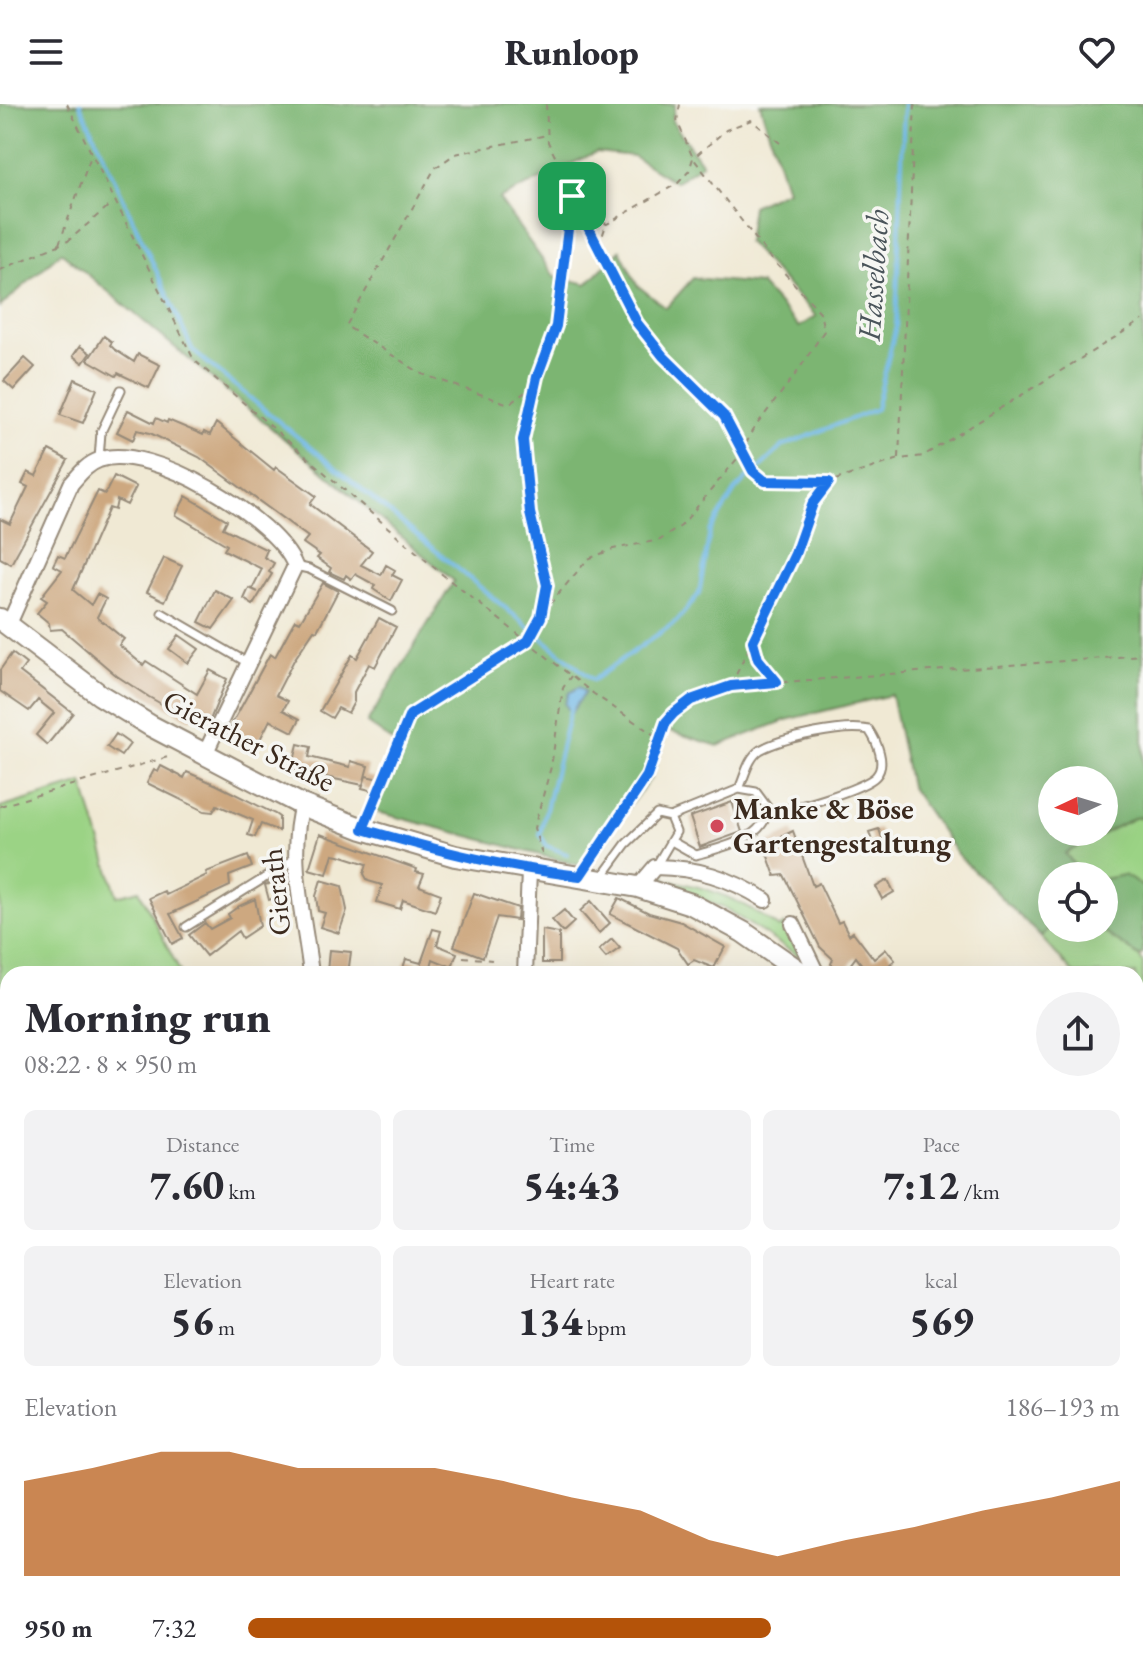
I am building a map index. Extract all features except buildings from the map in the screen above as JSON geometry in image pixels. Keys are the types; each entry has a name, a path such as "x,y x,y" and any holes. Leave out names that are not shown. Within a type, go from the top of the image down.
{"street":[{"path":"4,622 71,484 85,468 99,459 133,459 164,465 188,475 274,535 289,550 295,566 204,756"},
{"name":"Gierather Straße","path":"4,622 100,695 204,756 302,805 363,829 455,856 638,887 691,904 730,925 791,966"},
{"name":"Gierath","path":"302,805 296,825 297,858 310,966"},
{"path":"638,887 655,867 692,868 725,876 765,900"},
{"path":"526,966 538,872"},
{"path":"793,924 813,966"}],"lane":[{"path":"99,459 101,432 121,390"},
{"path":"295,566 309,569 392,611"},
{"path":"162,613 248,663"},
{"path":"600,880 643,825 657,814 670,817 739,789 756,792 767,807 776,812 875,778 881,768 880,754 869,730 854,726 834,728 758,751 750,761 739,789"},
{"path":"673,842 696,855 728,845 752,833 767,815 767,807"},
{"path":"655,867 673,842 676,832 670,817"},
{"path":"186,927 297,858"}],"path":[{"path":"67,104 194,360 359,504 594,694 660,739"},
{"path":"546,104 547,135 572,196 637,323 663,356 724,416 746,463 765,481 829,482 899,459 923,456 1143,320"},
{"path":"363,829 410,715 528,641 541,617 588,559 613,549 660,540 681,526 742,453 752,431 824,331 820,312 769,256 693,158 677,121 680,104"},
{"path":"899,459 915,104"},
{"path":"598,248 607,224 678,183 689,171 693,158 726,130 751,120 780,143"},
{"path":"535,385 509,404 422,374 346,326 435,168 455,154 547,135"},
{"path":"58,245 91,155"},
{"path":"541,617 547,585 530,513 523,440 535,385 556,326 572,196"},
{"path":"0,270 68,241 113,202"},
{"path":"581,215 607,224"},
{"path":"731,686 795,554 813,503 829,482"},
{"path":"753,641 758,659 777,682"},
{"path":"580,876 647,776 666,722 691,700 731,686 1143,655"},
{"path":"538,872 534,828 551,767 563,688 572,675"},
{"path":"0,806 173,755 184,745"},
{"path":"463,957 492,960"}],"green space":[{"path":"0,104 675,104 672,121 702,164 675,182 633,156 596,152 499,199 554,276 587,284 620,250 637,285 666,308 693,278 760,284 799,327 816,316 747,242 752,206 787,190 760,104 1143,104 1143,817 1118,826 1118,766 1038,766 1038,846 1079,846 1065,853 1072,862 1038,862 1038,934 958,855 910,786 891,695 786,720 718,746 667,730 651,778 582,866 374,811 399,746 367,723 454,581 61,252 0,307"},
{"path":"83,783 117,896 139,890 177,966 0,966 0,808"},
{"path":"1143,817 1143,887 1124,875 1118,876 1118,862 1072,862 1065,853 1079,846 1118,846 1118,826"},
{"path":"665,871 666,880 712,891 753,910 779,928 784,924 801,958 726,909 652,880 653,875"},
{"path":"1124,875 1143,887 1143,954 1139,956 1118,942 1118,876"},
{"path":"1045,942 1118,942 1139,956 1143,963 1143,966 1067,966"}],"water":[{"path":"579,687 585,692 571,713 565,704 569,693"}],"waterway":[{"path":"80,104 193,351 593,680 677,621 699,594 710,531 735,491 750,475"},
{"name":"Hasselbach","path":"758,469 783,446 876,409 896,326 904,104"},
{"name":"Hasselbach","path":"567,854 547,846 540,834 571,707"}],"place":[{"name":"Manke & Böse Gartengestaltung","path":"717,826"}],"route":[{"path":"572,196 637,323 663,356 724,416 746,463 753,471 765,481 829,482 813,503 795,554 753,641 758,659 777,682 731,686 691,700 674,713 666,722 647,776 580,876 529,871 455,856 363,829 410,715 528,641 541,617 547,585 530,513 523,440 537,377 556,326 569,242 572,196"}]}
